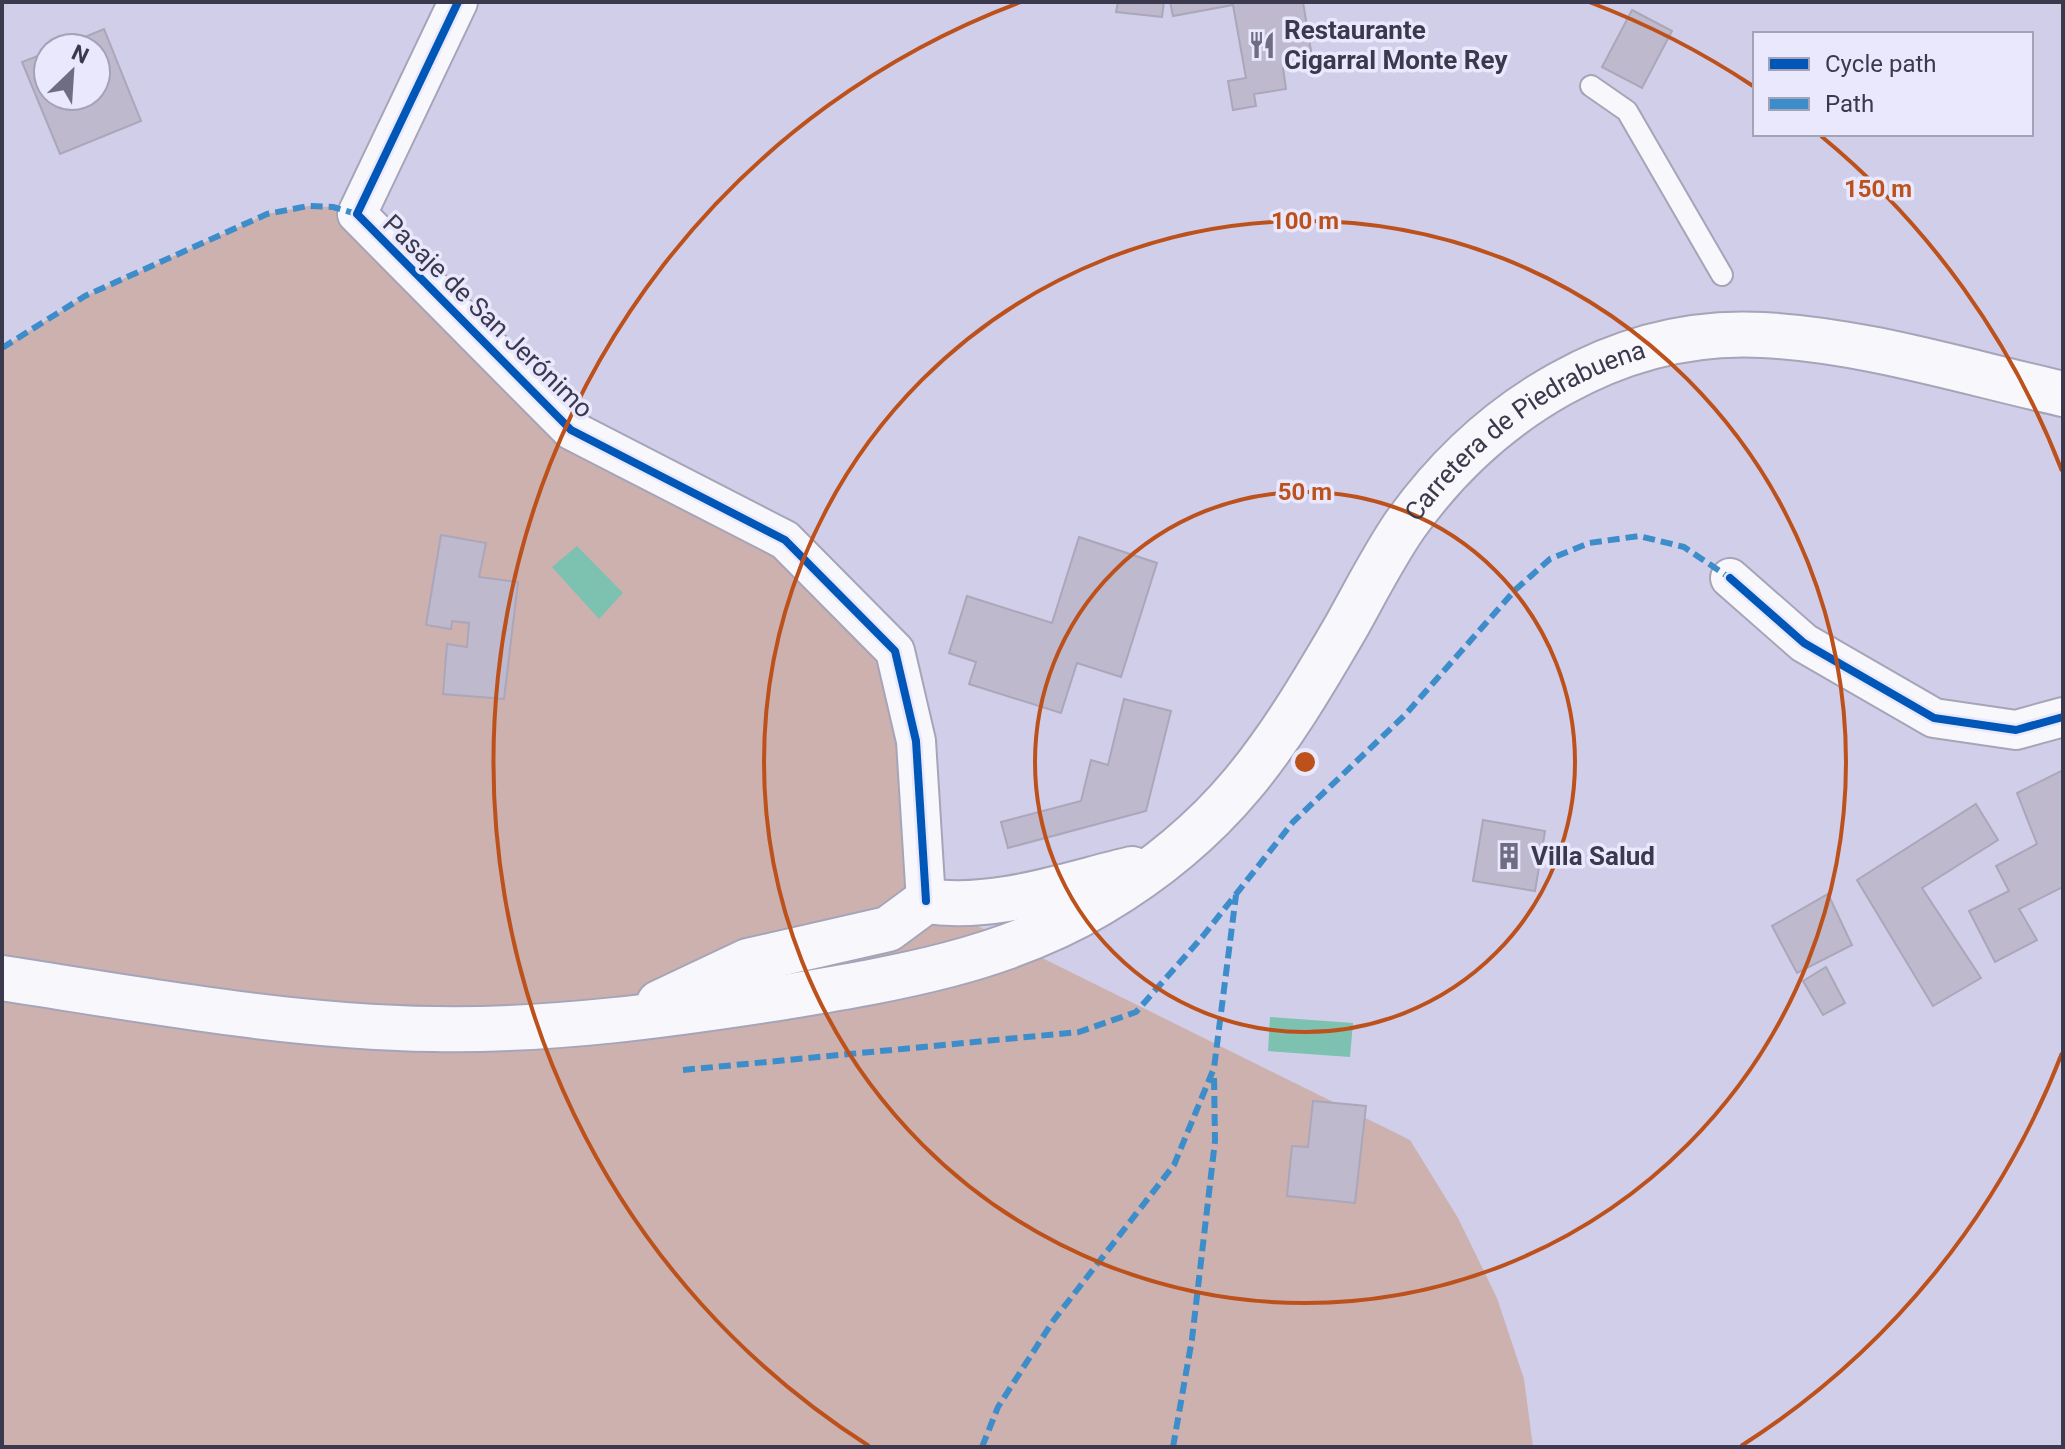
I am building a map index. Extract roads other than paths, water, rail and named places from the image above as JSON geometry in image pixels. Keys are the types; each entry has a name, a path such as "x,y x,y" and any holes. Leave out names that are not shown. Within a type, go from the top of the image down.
{"main road":[{"name":"Carretera de Piedrabuena","path":"2,978 214,1011 357,1026 513,1029 621,1021 861,985 938,968 1045,933 1098,905 1165,862 1242,789 1279,738 1402,530 1430,493 1505,417 1548,389 1603,363 1657,346 1714,334 1814,340 2063,394"},
{"path":"621,1021 748,961 888,929 926,901 961,906 998,901 1165,862"}],"street":[{"name":"Pasaje de San Jerónimo","path":"458,2 357,214 571,430 785,540 895,651 916,741 926,901"},
{"path":"1730,578 1804,643 1934,718 2016,730 2063,717"}],"lane":[{"path":"1591,86 1627,111 1722,275"}],"place":[{"name":"Restaurante Cigarral Monte Rey","path":"1262,45"},
{"name":"Villa Salud","path":"1509,856"}]}
